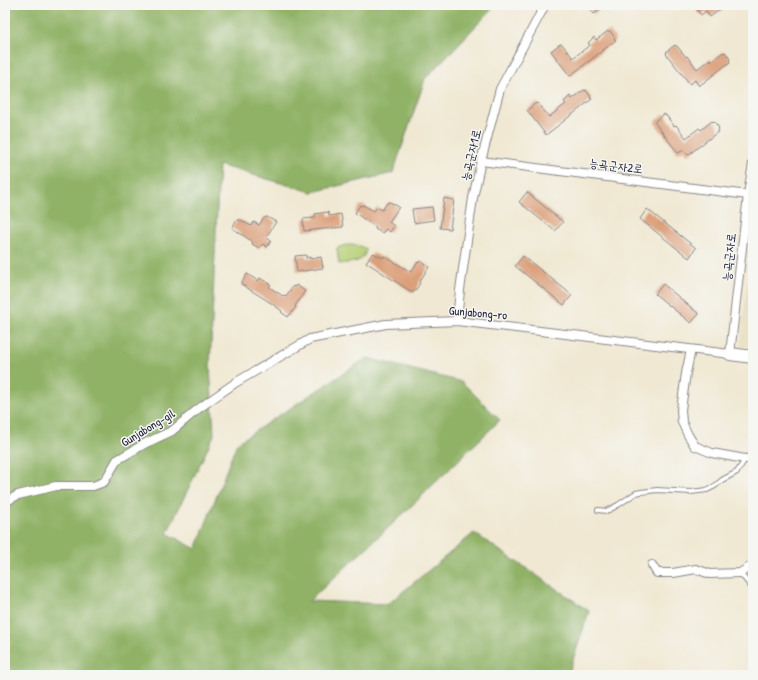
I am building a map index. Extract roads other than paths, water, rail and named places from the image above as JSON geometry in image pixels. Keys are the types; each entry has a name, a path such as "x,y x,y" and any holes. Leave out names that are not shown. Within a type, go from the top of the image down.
{"main road":[{"path":"730,354 753,357"}],"street":[{"name":"능곡군자1로","path":"457,321 473,198 500,89 545,5"},
{"name":"능곡군자2로","path":"481,161 748,195"},
{"name":"능곡군자로","path":"730,354 753,163"},
{"name":"Gunjabong-ro","path":"235,383 310,339 386,324 457,321 730,354"},
{"path":"691,350 681,410 682,422 688,435 695,446 712,453 749,458"},
{"name":"Gunjabong-gil","path":"5,502 18,495 56,486 93,486 104,482 117,460 146,443 172,431 198,409 235,383"},
{"path":"652,565 657,573 673,573 696,568 710,574 740,573 753,565"}],"lane":[{"path":"598,510 607,511 636,493 641,492 657,490 691,492 707,490 737,472 749,458"},
{"path":"740,573 753,589"}]}
